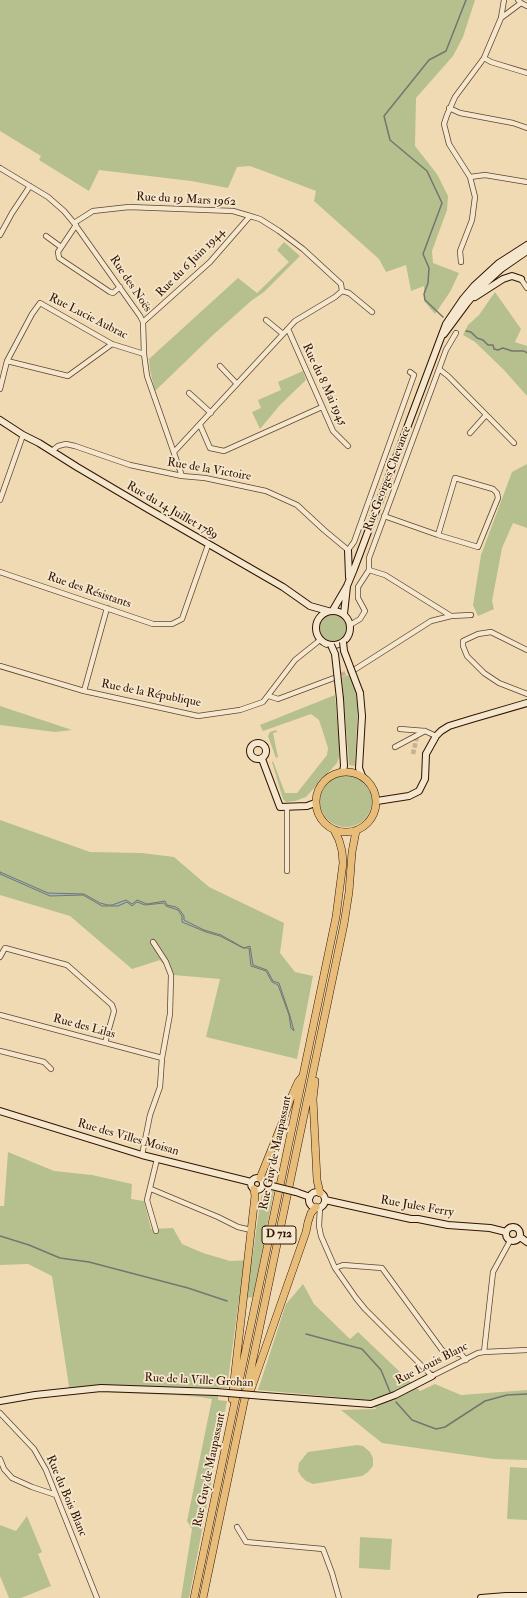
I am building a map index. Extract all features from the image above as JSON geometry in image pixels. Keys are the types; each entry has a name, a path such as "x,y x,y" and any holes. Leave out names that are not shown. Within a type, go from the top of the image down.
{"main road":[{"path":"330,611 350,579 440,340 463,299 474,286 499,263 527,245"},
{"path":"449,324 478,290 501,269 527,251"},
{"path":"467,303 503,279 512,276 521,279"},
{"name":"Rue du 14 Juillet 1789","path":"0,420 52,451 76,468 208,545 283,586 310,606 330,611"},
{"path":"348,550 350,579"},
{"path":"344,614 330,611 323,613 317,620 316,632 320,640 331,645 339,644 343,642 349,634 350,625 344,614 346,586"},
{"name":"Rue du 14 Juillet 1789","path":"310,606 317,620"},
{"path":"343,642 344,652 360,693 362,716 359,768 362,776 372,787 376,801 375,811 365,826 356,831 341,832 334,830 326,825 317,811 315,803 318,789 326,778 343,771 353,772 362,776"},
{"path":"331,645 335,654 340,699 344,766 343,771"},
{"path":"376,801 409,796 419,791 425,779 426,754 436,736 449,726 527,703"},
{"path":"262,759 280,807 307,806 315,803"},
{"name":"Rue Guy de Maupassant","path":"194,1598 304,1076 341,886 342,851 334,830"},
{"name":"Rue Guy de Maupassant","path":"204,1598 344,924 349,892 352,852 356,831"},
{"path":"241,1419 310,1218 318,1207 324,1204 325,1200 324,1196 320,1193 317,1180 313,1099 318,1050"},
{"path":"254,1189 260,1189 293,1094 298,1082 304,1076"},
{"name":"Rue des Villes Moisan","path":"0,1111 142,1155 252,1182"},
{"path":"227,1442 255,1196 252,1182 254,1178 272,1186 310,1197"},
{"path":"310,1197 316,1192 320,1193"},
{"path":"310,1197 310,1203 318,1207"},
{"name":"Rue Jules Ferry","path":"325,1200 335,1201 410,1219 418,1219 448,1225 490,1228 506,1232 511,1227 516,1228 519,1234"},
{"name":"Rue Jules Ferry","path":"510,1241 514,1241 519,1234 527,1228"},
{"path":"506,1232 506,1237 510,1241"},
{"path":"519,1234 527,1242"},
{"name":"Rue Louis Blanc","path":"395,1395 432,1376"},
{"name":"Rue de la Ville Grohan","path":"0,1401 35,1395 101,1388 216,1392 371,1404 395,1395"},
{"path":"481,1598 527,1596"}],"street":[{"path":"461,262 460,251 472,220 475,209 475,197 470,177 449,144 444,124 455,97 484,58 501,18 504,0"},
{"path":"501,18 520,2 527,6"},
{"path":"484,58 491,62 527,73"},
{"path":"450,108 460,113 513,123 527,128"},
{"name":"Rue des Noës","path":"0,168 48,197 75,224 143,322 144,354 147,376 182,476"},
{"path":"470,177 485,174 527,182"},
{"path":"0,235 14,209 30,186"},
{"name":"Rue du 19 Mars 1962","path":"75,224 93,211 129,207 233,211 260,219 279,231 303,249 341,284 342,291"},
{"name":"Rue du 6 Juin 1944","path":"143,322 210,262 250,216"},
{"path":"75,224 58,252 59,258 110,292 113,293 120,288"},
{"path":"46,236 62,247"},
{"path":"521,279 527,288"},
{"path":"174,452 295,321 335,297 342,291 349,293 372,312"},
{"name":"Rue Lucie Aubrac","path":"7,361 32,314 40,303 112,344 144,354"},
{"path":"266,320 283,334"},
{"name":"Rue du 8 Mai 1945","path":"288,329 332,431 348,446"},
{"name":"Rue Georges Chevance","path":"350,625 360,619 365,611 358,598 358,593 362,580 369,570 369,558 446,350 456,333"},
{"path":"0,389 7,361 68,376 112,344"},
{"path":"220,366 237,384"},
{"path":"439,369 448,376 514,443"},
{"name":"Rue Georges Chevance","path":"348,550 354,542 414,375 410,372"},
{"path":"189,392 211,413"},
{"path":"200,425 210,448 224,451 322,407"},
{"path":"470,433 486,414"},
{"path":"0,500 23,435"},
{"name":"Rue de la Victoire","path":"52,451 58,446 66,444 130,465 182,476 205,478 266,491 297,506 348,550"},
{"path":"384,516 438,535 478,547 498,498 497,493 493,489 455,478 438,535"},
{"name":"Rue des Résistants","path":"0,572 153,624 172,624 182,619 208,545"},
{"path":"369,570 385,575 451,616"},
{"path":"84,691 107,608"},
{"path":"354,670 430,621 451,616 471,615"},
{"path":"527,650 491,632 478,634 463,641 463,646 467,656 484,673 499,683 527,694"},
{"name":"Rue de la République","path":"0,666 84,691 198,716 240,710 263,702 296,660 320,640"},
{"path":"269,696 278,699 334,678"},
{"path":"400,729 425,731 436,736"},
{"path":"395,747 425,731"},
{"path":"287,807 287,871"},
{"path":"142,1155 150,1115 160,1087 162,1058 170,1014 171,975 166,962 153,942"},
{"path":"0,957 5,948 67,965 112,1005 114,1011 105,1043"},
{"name":"Rue des Lilas","path":"0,1015 162,1058"},
{"path":"0,1051 44,1062 51,1069"},
{"path":"156,1231 147,1200 157,1159"},
{"path":"150,1189 218,1217 238,1227 251,1230"},
{"path":"318,1207 320,1236 335,1268 360,1304 432,1376"},
{"path":"484,1352 493,1272 510,1241"},
{"path":"335,1268 343,1265 382,1268 442,1350 447,1353 461,1354 466,1360"},
{"name":"Rue Louis Blanc","path":"432,1376 484,1352 527,1350"},
{"name":"Rue du Bois Blanc","path":"0,1413 34,1449 46,1470 97,1598"},
{"path":"0,1459 4,1469 12,1478 56,1495"},
{"path":"237,1527 246,1542 323,1549 339,1598"}],"green space":[{"path":"0,0 475,0 463,37 453,56 416,98 415,146 437,174 448,196 447,210 432,251 433,263 459,273 450,292 435,314 424,301 424,286 411,291 406,265 386,272 379,259 314,201 316,191 250,166 237,167 228,188 191,181 99,170 89,191 39,160 41,156 0,131"},
{"path":"284,242 300,256 264,292 251,301 213,335 155,391 149,359 238,278 257,293 289,262 277,250"},
{"path":"495,292 521,329 515,342 527,346 527,396 504,370 475,342 463,335 468,325 479,315"},
{"path":"303,371 306,380 280,405 260,429 252,412 261,408 258,400 281,390 278,382"},
{"path":"527,464 527,528 513,523 502,548 492,601 494,609 478,616 473,605 481,555 512,472"},
{"path":"333,615 342,619 346,628 342,637 333,641 324,637 320,628 324,619"},
{"path":"349,675 354,685 358,704 355,766 349,765 342,677"},
{"path":"335,695 339,742 339,757 337,763 306,797 295,801 286,802 283,799 272,762 273,761 285,793 297,793 327,755 328,748 319,720 311,714 263,731 260,725"},
{"path":"0,706 72,730 55,732 0,725"},
{"path":"276,730 277,732 273,733 278,757 276,758 268,736 270,732"},
{"path":"346,775 356,777 364,783 370,791 372,801 370,811 364,819 356,825 346,827 336,825 328,819 322,811 320,801 322,791 328,783 336,777"},
{"path":"0,820 90,852 142,853 174,857 209,887 284,923 280,953 295,972 313,976 297,1059 206,1037 220,979 173,975 160,960 132,969 70,916 0,895"},
{"path":"8,1152 54,1171 92,1175 132,1184 131,1199 144,1201 151,1229 173,1228 182,1244 203,1253 230,1261 252,1260 261,1196 269,1190 274,1191 253,1297 239,1299 227,1388 218,1388 218,1400 227,1401 189,1598 181,1598 192,1529 187,1521 212,1399 173,1395 97,1392 70,1393 52,1276 28,1264 0,1265 0,1206 4,1206"},
{"path":"303,1284 314,1304 350,1339 358,1332 420,1391 435,1384 461,1395 527,1390 527,1460 494,1459 382,1443 341,1410 376,1409 369,1400 258,1390 286,1304"},
{"path":"357,1445 363,1446 370,1452 373,1458 373,1466 362,1476 313,1484 306,1481 298,1471 299,1463 308,1452"},
{"path":"510,1467 527,1468 527,1520 507,1519"},
{"path":"27,1516 42,1552 38,1554 51,1586 21,1598 9,1598 0,1576 0,1525 16,1531"},
{"path":"360,1537 392,1539 390,1570 359,1568"}],"water":[{"path":"0,872 48,893 84,894 100,903 108,905 126,900 132,904 137,900 147,904 165,901 167,905 179,909 184,916 184,920 204,930 221,935 244,948 220,936 182,922 182,916 178,910 166,906 164,903 145,905 137,902 132,906 127,902 118,906 102,906 83,895 50,896 0,874"},
{"path":"250,946 253,965 267,970 273,981 279,983 290,1016 294,1031 291,1028 289,1015 278,985 272,982 266,971 251,966 249,948 244,948"}],"waterway":[{"path":"443,317 425,300 424,294 428,283 429,268 423,254 442,203 427,171 390,140 384,116 429,60 446,51 466,0"},
{"path":"466,331 471,332 488,345 493,345 494,349 498,350 503,348 512,351 524,351 527,353"},
{"path":"0,1236 29,1245 60,1258 89,1262 188,1288 227,1301"},
{"path":"306,1334 362,1349 381,1370 390,1392"},
{"path":"396,1402 412,1420 436,1429 445,1427 485,1401 507,1395 527,1394"}],"tunnel":[{"path":"335,677 354,670"},
{"path":"413,754 417,736"}]}
